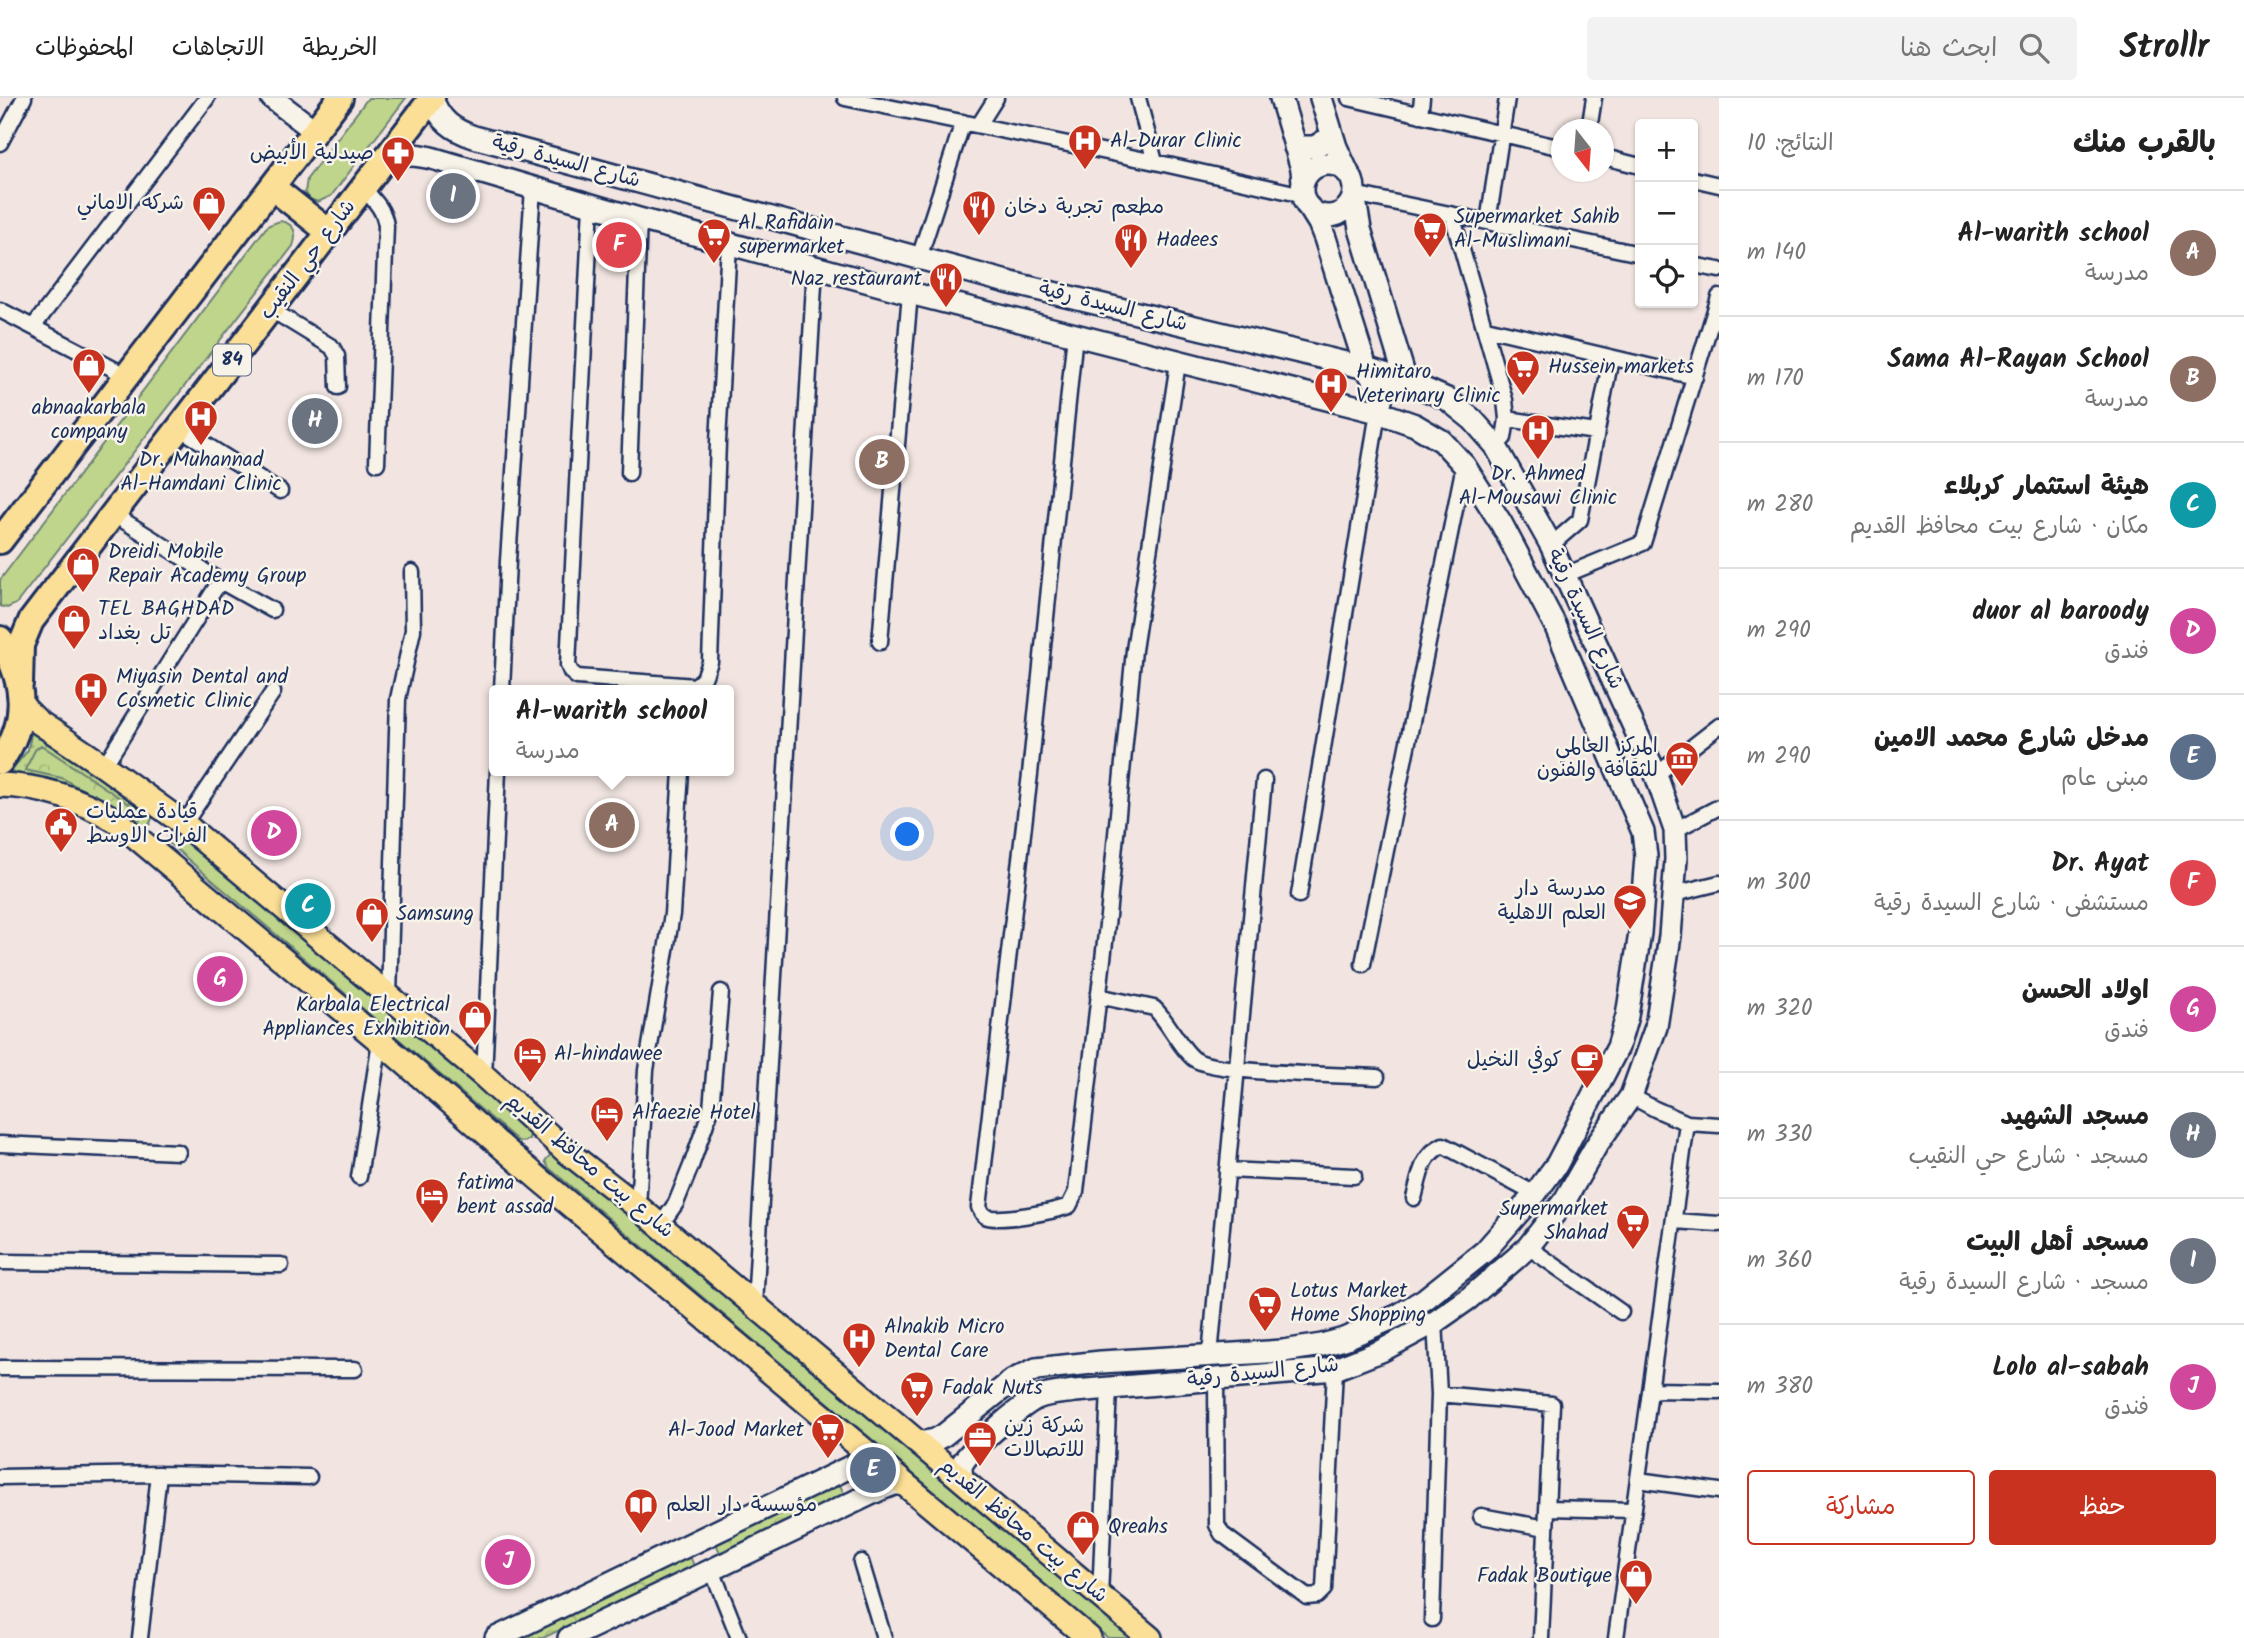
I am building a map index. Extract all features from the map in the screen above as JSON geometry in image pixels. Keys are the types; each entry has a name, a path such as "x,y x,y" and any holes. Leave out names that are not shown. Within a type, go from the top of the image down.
{"highway":[{"path":"0,541 340,98"},
{"name":"شارع حي النقيب","path":"21,695 21,645 31,621 432,98"},
{"path":"272,187 329,232"},
{"path":"0,639 13,660 21,695"},
{"name":"84","path":"0,762 14,738 21,695"}],"main road":[{"path":"272,98 315,131"},
{"name":"شارع السيدة رقية","path":"432,98 437,113 450,126 474,137 1007,282 1366,368 1406,381 1447,399 1473,420 1495,445 1551,545 1656,775 1675,830 1676,859 1664,983 1656,1027 1631,1096 1596,1146 1565,1200 1528,1247 1435,1322 1381,1351 1335,1369 1051,1394 1026,1405 965,1461 961,1465 962,1480"},
{"path":"1281,98 1305,195 1325,238 1366,368 1380,390 1378,412"},
{"path":"1321,98 1332,135 1354,183 1360,229 1406,381"},
{"path":"1295,147 1315,147 1332,135"},
{"name":"شارع السيدة رقية","path":"384,160 397,155 421,155 639,219 910,293 1378,412 1432,433 1464,466 1501,523 1555,625 1643,832 1646,856 1645,887 1634,975 1618,1047 1556,1164 1535,1194 1485,1251 1425,1299 1397,1316 1344,1339 1283,1351 1101,1362 1036,1369 1007,1385 944,1435 935,1440 918,1443"},
{"path":"1348,173 1341,167 1323,164 1307,174 1305,195 1318,214 1330,216 1341,213 1350,205 1354,194"},
{"path":"1325,238 1328,229 1335,223 1345,221 1360,229"},
{"path":"910,293 919,258"},
{"path":"1324,358 1339,346 1344,338 1348,328 1348,309"},
{"path":"1178,363 1192,326"},
{"path":"1464,466 1495,445"},
{"name":"شارع بيت محافظ القديم","path":"21,695 37,721 184,824 484,1076 566,1151 660,1226 1150,1638"},
{"name":"شارع بيت محافظ القديم","path":"0,785 26,786 61,794 93,807 117,821 380,1041 538,1178 861,1447 1079,1634"},
{"path":"136,836 154,826 158,820 160,806"},
{"path":"159,855 161,840 165,834 177,825 184,824"},
{"path":"1604,1075 1631,1096"},
{"path":"512,1156 531,1145 535,1139 536,1125"},
{"path":"538,1178 537,1170 544,1157 558,1150 566,1151"},
{"path":"496,1638 854,1465 860,1457 861,1447"},
{"path":"569,1638 879,1490 894,1484 904,1484"},
{"path":"699,1539 712,1570"}],"street":[{"path":"0,143 24,98"},
{"path":"33,327 207,98"},
{"path":"845,98 1305,195"},
{"path":"979,125 996,98"},
{"path":"1138,98 1155,162"},
{"path":"1349,98 1551,145"},
{"path":"1420,115 1422,98"},
{"path":"1488,222 1507,98"},
{"path":"1591,119 1594,98"},
{"path":"919,258 963,122"},
{"path":"1614,160 1635,165"},
{"path":"1698,179 1719,185"},
{"path":"363,188 380,206 386,226 377,463"},
{"path":"502,685 533,188"},
{"path":"1354,194 1635,253"},
{"path":"591,205 568,665 577,677 661,685"},
{"path":"1452,215 1505,400 1507,419 1504,438 1495,445"},
{"path":"629,473 639,219"},
{"path":"696,685 704,678 710,662 729,244"},
{"path":"1698,266 1719,271"},
{"path":"755,1306 815,267"},
{"path":"880,642 910,293"},
{"path":"1565,575 1643,543 1719,297"},
{"path":"270,309 332,347 337,356 338,387"},
{"path":"0,310 127,376"},
{"path":"1486,328 1695,377"},
{"path":"1074,334 1030,774 979,1207 982,1214 989,1218 1028,1216 1069,1206 1076,1192 1134,650 1178,363"},
{"path":"1551,545 1580,520 1611,358"},
{"path":"1299,895 1378,412"},
{"path":"1507,419 1596,432"},
{"path":"179,428 280,491"},
{"path":"1363,964 1464,466"},
{"path":"113,514 272,610"},
{"path":"389,996 398,699 413,630 412,572"},
{"path":"104,766 220,581"},
{"path":"184,824 273,692"},
{"path":"1656,775 1719,726"},
{"path":"484,1076 498,776"},
{"path":"638,1208 646,1070 672,914 681,776"},
{"path":"1210,1355 1264,780"},
{"path":"1675,830 1719,807"},
{"path":"1674,894 1719,883"},
{"path":"660,1226 676,1203 711,1109 721,992"},
{"path":"1098,996 1154,1008 1191,1057 1201,1063 1237,1069 1377,1077"},
{"path":"359,1177 380,1041"},
{"path":"1631,1096 1687,1123 1719,1125"},
{"path":"1616,1638 1687,1123"},
{"path":"0,1144 178,1152"},
{"path":"1414,1198 1423,1165 1433,1150 1443,1146 1535,1194"},
{"path":"1227,1170 1354,1176"},
{"path":"1674,1221 1719,1224"},
{"path":"1528,1247 1621,1312"},
{"path":"0,1262 281,1265"},
{"path":"1432,1619 1439,1394 1435,1322"},
{"path":"0,1368 355,1369"},
{"path":"1216,1380 1217,1525 1222,1534 1307,1597 1317,1596 1324,1589 1335,1369"},
{"path":"1100,1597 1109,1388"},
{"path":"1650,1390 1719,1391"},
{"path":"1439,1394 1552,1404 1541,1638"},
{"path":"140,1638 159,1474"},
{"path":"0,1477 159,1474 309,1477"},
{"path":"1638,1480 1719,1491"},
{"path":"1547,1508 1633,1510"},
{"path":"1480,1516 1546,1528"},
{"path":"861,1562 884,1638"},
{"path":"712,1570 738,1638"}],"green space":[{"path":"368,98 406,98 331,196 318,202 310,199 305,192 307,179"},
{"path":"280,221 294,229 293,246 16,604 7,608 0,606 0,580 265,229"},
{"path":"32,729 149,810 152,818 150,824 141,828 10,776 10,772 28,750"},
{"path":"41,745 132,806 141,816 140,819 135,820 62,778 25,770 35,750"},
{"path":"172,832 178,833 527,1128 530,1132 529,1139 518,1141 170,844 167,838"},
{"path":"552,1153 559,1155 1137,1638 1108,1638 549,1168 545,1161"},
{"path":"840,1485 844,1494 720,1553 716,1543"},
{"path":"690,1556 694,1566 543,1638 519,1638"}],"place":[{"name":"Al-Durar Clinic","path":"1085,171"},
{"name":"صيدلية الأبيض","path":"398,183"},
{"name":"مسجد أهل البيت","path":"453,196"},
{"name":"شركه الاماني","path":"209,233"},
{"name":"مطعم تجربة دخان","path":"979,237"},
{"name":"Dr. Ayat","path":"619,245"},
{"name":"Supermarket Sahib Al-Muslimani","path":"1430,259"},
{"name":"Al Rafidain supermarket","path":"714,265"},
{"name":"Hadees","path":"1131,270"},
{"name":"Naz restaurant","path":"946,309"},
{"name":"abnaakarbala company","path":"89,395"},
{"name":"Hussein markets","path":"1523,397"},
{"name":"Himitaro Veterinary Clinic","path":"1331,414"},
{"name":"مسجد الشهيد","path":"315,421"},
{"name":"Dr. Muhannad Al-Hamdani Clinic","path":"201,447"},
{"name":"Dr. Ahmed Al-Mousawi Clinic","path":"1538,461"},
{"name":"Sama Al-Rayan School","path":"882,462"},
{"name":"Dreidi Mobile Repair Academy Group","path":"83,594"},
{"name":"TEL BAGHDAD تل بغداد","path":"74,651"},
{"name":"Miyasin Dental and Cosmetic Clinic","path":"91,719"},
{"name":"المركز العالمي للثقافة والفنون","path":"1682,788"},
{"name":"Al-warith school","path":"612,825"},
{"name":"duor al baroody","path":"274,833"},
{"name":"قيادة عمليات الفرات الاوسط","path":"61,854"},
{"name":"هيئة استثمار كربلاء","path":"308,906"},
{"name":"مدرسة دار العلم الاهلية","path":"1630,931"},
{"name":"Samsung","path":"372,944"},
{"name":"اولاد الحسن","path":"220,979"},
{"name":"Karbala Electrical Appliances Exhibition","path":"475,1047"},
{"name":"Al-hindawee","path":"530,1084"},
{"name":"كوفي النخيل","path":"1587,1090"},
{"name":"Alfaezie Hotel","path":"607,1143"},
{"name":"fatima bent assad","path":"432,1225"},
{"name":"Supermarket Shahad","path":"1633,1251"},
{"name":"Lotus Market Home Shopping","path":"1265,1333"},
{"name":"Alnakib Micro Dental Care","path":"859,1369"},
{"name":"Fadak Nuts","path":"917,1418"},
{"name":"Al-Jood Market","path":"828,1460"},
{"name":"شركة زين للاتصالات","path":"980,1468"},
{"name":"مدخل شارع محمد الامين","path":"873,1470"},
{"name":"مؤسسة دار العلم","path":"641,1535"},
{"name":"Qreahs","path":"1083,1557"},
{"name":"Lolo al-sabah","path":"508,1562"},
{"name":"Fadak Boutique","path":"1636,1606"}]}
